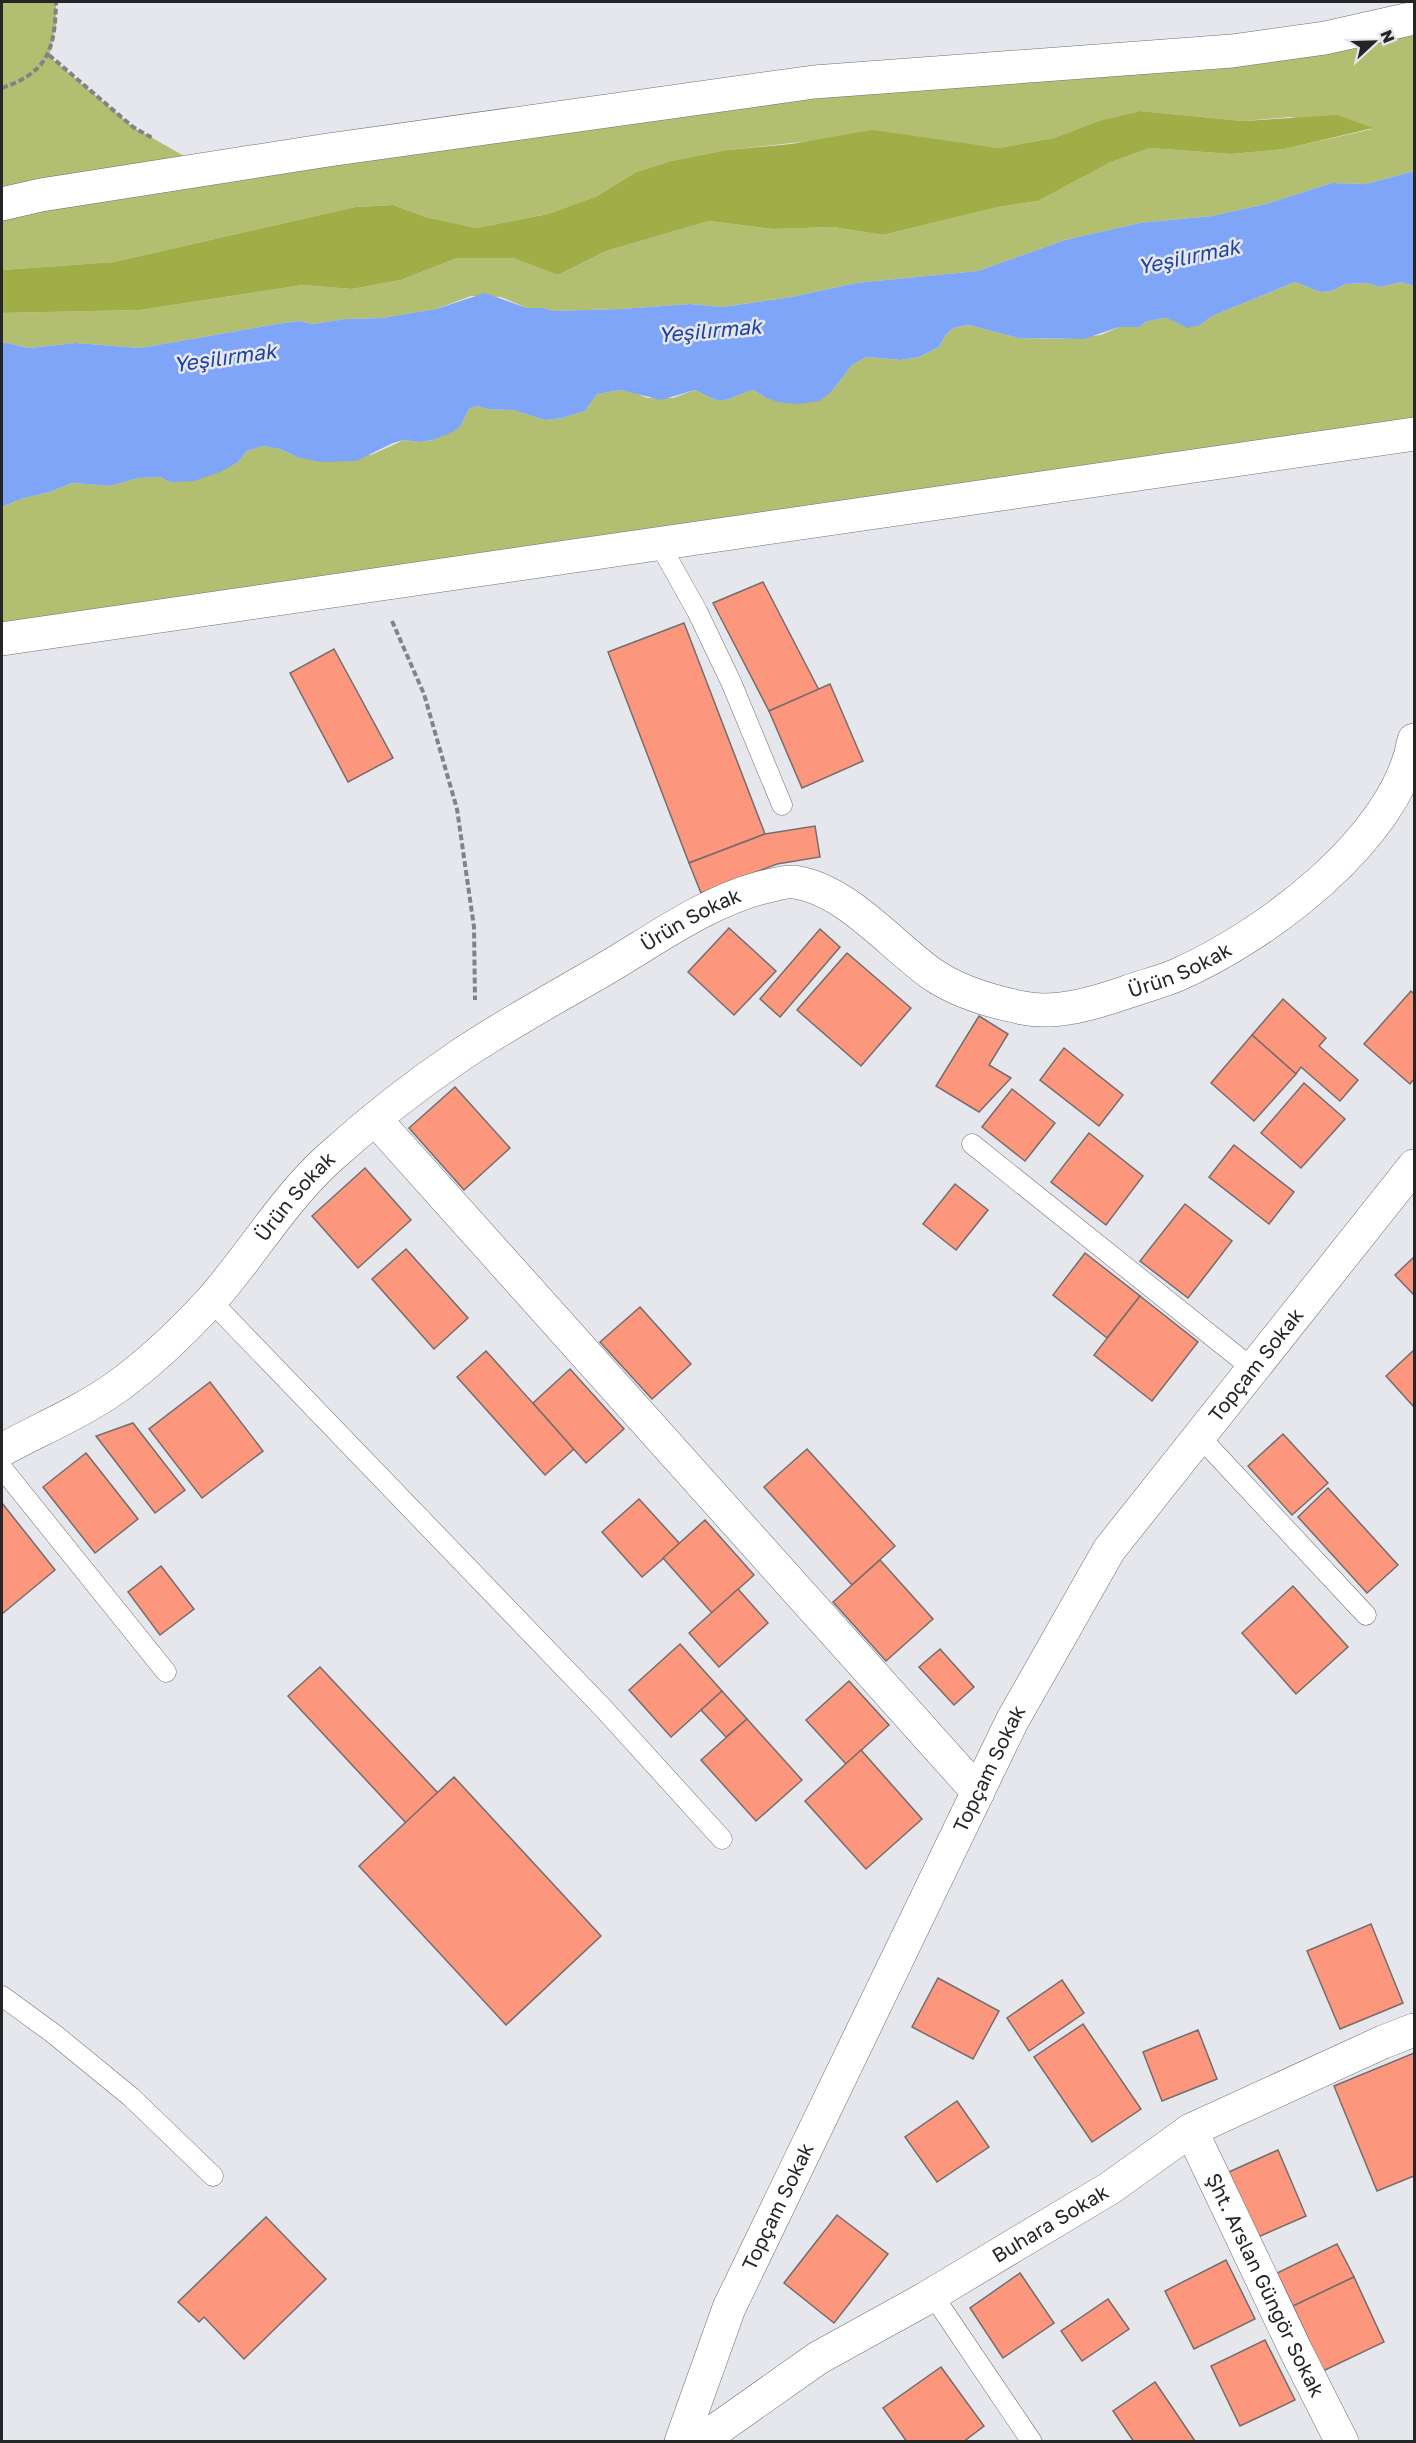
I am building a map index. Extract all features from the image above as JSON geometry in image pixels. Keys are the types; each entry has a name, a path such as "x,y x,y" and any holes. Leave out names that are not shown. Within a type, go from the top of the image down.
{"street":[{"path":"2,204 41,195 328,150 814,82 1232,51 1325,38 1414,18"},
{"path":"2,639 1414,434"},
{"name":"Ürün Sokak","path":"2,1450 115,1388 153,1360 211,1301 291,1196 375,1119 459,1055 707,909 753,890 791,881 823,891 852,908 936,978 983,998 1029,1010 1069,1008 1116,996 1176,975 1228,948 1282,913 1343,861 1381,816 1400,783 1414,740"},
{"path":"375,1119 978,1792"},
{"name":"Topçam Sokak","path":"681,2442 729,2308 1012,1721 1109,1550 1414,1166"},
{"name":"Buhara Sokak","path":"699,2442 818,2358 932,2294 1110,2188 1191,2130 1414,2030"},
{"name":"Şht. Arslan Güngör Sokak","path":"1191,2130 1342,2442"}],"lane":[{"path":"659,543 697,611 731,682 782,805"},
{"path":"972,1144 1253,1369"},
{"path":"211,1301 595,1699 722,1839"},
{"path":"1199,1436 1366,1616"},
{"path":"2,1468 166,1672"},
{"path":"2,1996 54,2034 131,2097 213,2176"},
{"path":"932,2294 1032,2442"}],"path":[{"path":"2,88 32,72 49,56 56,26 56,2"},
{"path":"49,56 133,127 207,169"},
{"path":"377,584 424,694 457,809 474,927 476,1045"}],"green space":[{"path":"2,2 56,2 56,26 49,56 133,127 207,169 1414,18 1414,171 1366,184 1332,183 1266,204 1212,216 1140,223 1065,240 978,271 856,283 792,297 722,307 690,304 553,311 544,308 527,308 501,297 471,296 436,309 382,318 346,319 312,324 299,321 140,348 76,343 29,348 2,342 2,313 140,310 303,285 352,289 401,280 457,258 513,258 558,275 606,251 709,221 773,229 833,227 883,235 998,207 1038,201 1111,162 1150,148 1231,154 1285,149 1372,129 1290,117 1243,121 1140,111 1098,121 1054,138 998,148 953,143 829,139 727,150 671,161 636,172 597,196 548,214 476,228 426,217 393,205 355,207 114,262 2,270"},
{"path":"1140,111 1243,121 1337,115 1373,128 1285,149 1231,154 1150,148 1111,162 1038,201 998,207 883,235 833,227 773,229 709,221 606,251 558,275 513,258 457,258 401,280 352,289 303,285 140,310 2,313 2,270 114,262 355,207 393,205 426,217 476,228 548,214 597,196 636,172 671,161 727,150 791,144 873,130 998,148 1054,138 1098,121"},
{"path":"1295,282 1320,292 1331,291 1346,284 1367,283 1380,287 1401,282 1414,286 1414,434 2,639 2,507 72,483 110,486 138,478 160,477 170,482 238,462 247,451 263,446 280,449 297,457 371,455 404,440 419,442 433,440 460,427 469,409 477,406 487,409 513,410 545,420 585,411 597,394 621,390 647,398 673,398 695,390 717,400 754,390 764,397 832,391 852,365 866,357 901,360 919,357 939,347 953,328 969,325 1018,338 1063,339 1101,335 1119,327 1140,327 1145,322 1167,318 1200,325 1212,316"}],"water":[{"name":"Yeşilırmak","path":"1414,171 1414,286 1401,282 1380,287 1367,283 1346,284 1331,291 1320,292 1295,282 1212,316 1200,325 1188,328 1167,318 1158,319 1145,322 1140,327 1119,327 1084,339 1018,338 969,325 953,328 939,347 919,357 901,360 866,357 852,365 832,391 820,401 797,404 778,402 754,390 722,400 714,399 695,390 661,400 621,390 597,394 585,411 545,420 513,410 487,409 477,406 469,409 460,427 450,433 433,440 419,442 404,440 393,443 356,461 320,462 263,446 247,451 238,462 220,472 194,481 170,482 160,477 138,478 110,486 72,483 2,507 2,342 29,348 76,343 140,348 299,321 312,324 346,319 382,318 436,309 485,293 527,308 544,308 553,311 690,304 722,307 792,297 856,283 978,271 1065,240 1140,223 1212,216 1266,204 1332,183 1366,184"}],"building":[{"path":"763,582 819,690 769,711 713,603"},
{"path":"684,623 765,834 689,863 608,652"},
{"path":"334,649 393,758 348,782 290,673"},
{"path":"830,684 863,761 802,788 769,711"},
{"path":"815,826 820,857 777,864 701,893 689,863 765,834"},
{"path":"729,928 776,971 734,1015 688,972"},
{"path":"820,929 840,947 780,1017 760,999"},
{"path":"847,953 911,1008 861,1066 797,1010"},
{"path":"1411,991 1414,994 1414,1079 1410,1084 1364,1044"},
{"path":"1283,999 1326,1038 1319,1046 1358,1080 1340,1101 1301,1067 1296,1074 1252,1035"},
{"path":"979,1016 1008,1034 989,1065 1011,1078 979,1112 936,1086"},
{"path":"1252,1035 1296,1074 1254,1121 1211,1083"},
{"path":"1064,1048 1123,1095 1099,1126 1040,1080"},
{"path":"1304,1083 1345,1119 1301,1168 1261,1133"},
{"path":"455,1087 510,1148 464,1190 409,1128"},
{"path":"1012,1089 1055,1123 1025,1161 982,1127"},
{"path":"1089,1133 1143,1176 1106,1225 1051,1182"},
{"path":"1234,1145 1294,1192 1269,1224 1209,1177"},
{"path":"365,1168 411,1220 358,1268 312,1216"},
{"path":"955,1184 988,1210 956,1250 923,1224"},
{"path":"1185,1204 1232,1241 1188,1298 1140,1261"},
{"path":"406,1249 468,1318 434,1349 372,1279"},
{"path":"1085,1253 1140,1296 1107,1338 1053,1295"},
{"path":"1414,1257 1414,1295 1395,1275"},
{"path":"1140,1296 1198,1342 1152,1401 1094,1355"},
{"path":"640,1307 691,1364 652,1399 600,1342"},
{"path":"1414,1350 1414,1407 1386,1376"},
{"path":"486,1351 574,1449 545,1475 457,1377"},
{"path":"570,1369 624,1429 586,1463 533,1403"},
{"path":"210,1382 263,1451 202,1498 149,1429"},
{"path":"133,1423 185,1490 155,1513 96,1436"},
{"path":"1283,1434 1328,1483 1292,1515 1248,1466"},
{"path":"807,1449 895,1546 852,1585 764,1487"},
{"path":"86,1453 138,1519 95,1553 43,1487"},
{"path":"1328,1488 1398,1565 1367,1593 1298,1517"},
{"path":"639,1499 680,1544 642,1577 602,1532"},
{"path":"2,1503 55,1570 2,1614"},
{"path":"705,1520 754,1575 712,1613 663,1558"},
{"path":"880,1560 933,1619 886,1661 833,1602"},
{"path":"161,1566 194,1609 160,1635 128,1592"},
{"path":"1293,1586 1348,1647 1296,1694 1242,1633"},
{"path":"738,1589 768,1623 719,1667 689,1633"},
{"path":"680,1644 722,1691 671,1737 629,1690"},
{"path":"940,1649 974,1687 954,1705 919,1667"},
{"path":"320,1667 438,1793 406,1823 288,1696"},
{"path":"849,1681 889,1725 846,1764 806,1720"},
{"path":"722,1691 747,1719 726,1737 701,1710"},
{"path":"747,1719 802,1780 756,1821 701,1760"},
{"path":"861,1750 922,1819 866,1869 805,1801"},
{"path":"454,1777 601,1936 506,2025 359,1866"},
{"path":"1371,1924 1403,2003 1340,2029 1307,1951"},
{"path":"938,1978 999,2011 973,2059 912,2027"},
{"path":"1062,1980 1084,2013 1029,2051 1007,2018"},
{"path":"1083,2024 1141,2109 1092,2142 1034,2057"},
{"path":"1198,2030 1217,2079 1162,2101 1143,2052"},
{"path":"1414,2053 1414,2176 1377,2191 1334,2086"},
{"path":"957,2101 989,2147 937,2182 905,2137"},
{"path":"1278,2150 1306,2216 1258,2237 1229,2172"},
{"path":"837,2215 888,2254 834,2323 784,2283"},
{"path":"266,2217 326,2279 244,2359 204,2317 199,2322 178,2302"},
{"path":"1337,2244 1354,2277 1293,2306 1277,2273"},
{"path":"1226,2260 1255,2319 1194,2349 1165,2291"},
{"path":"1020,2273 1054,2323 1003,2358 970,2308"},
{"path":"1354,2277 1384,2342 1323,2371 1293,2306"},
{"path":"1108,2299 1129,2329 1082,2361 1061,2331"},
{"path":"1265,2340 1295,2400 1240,2426 1211,2366"},
{"path":"941,2367 984,2426 963,2442 907,2442 883,2408"},
{"path":"1155,2382 1195,2442 1134,2442 1113,2411"}]}
